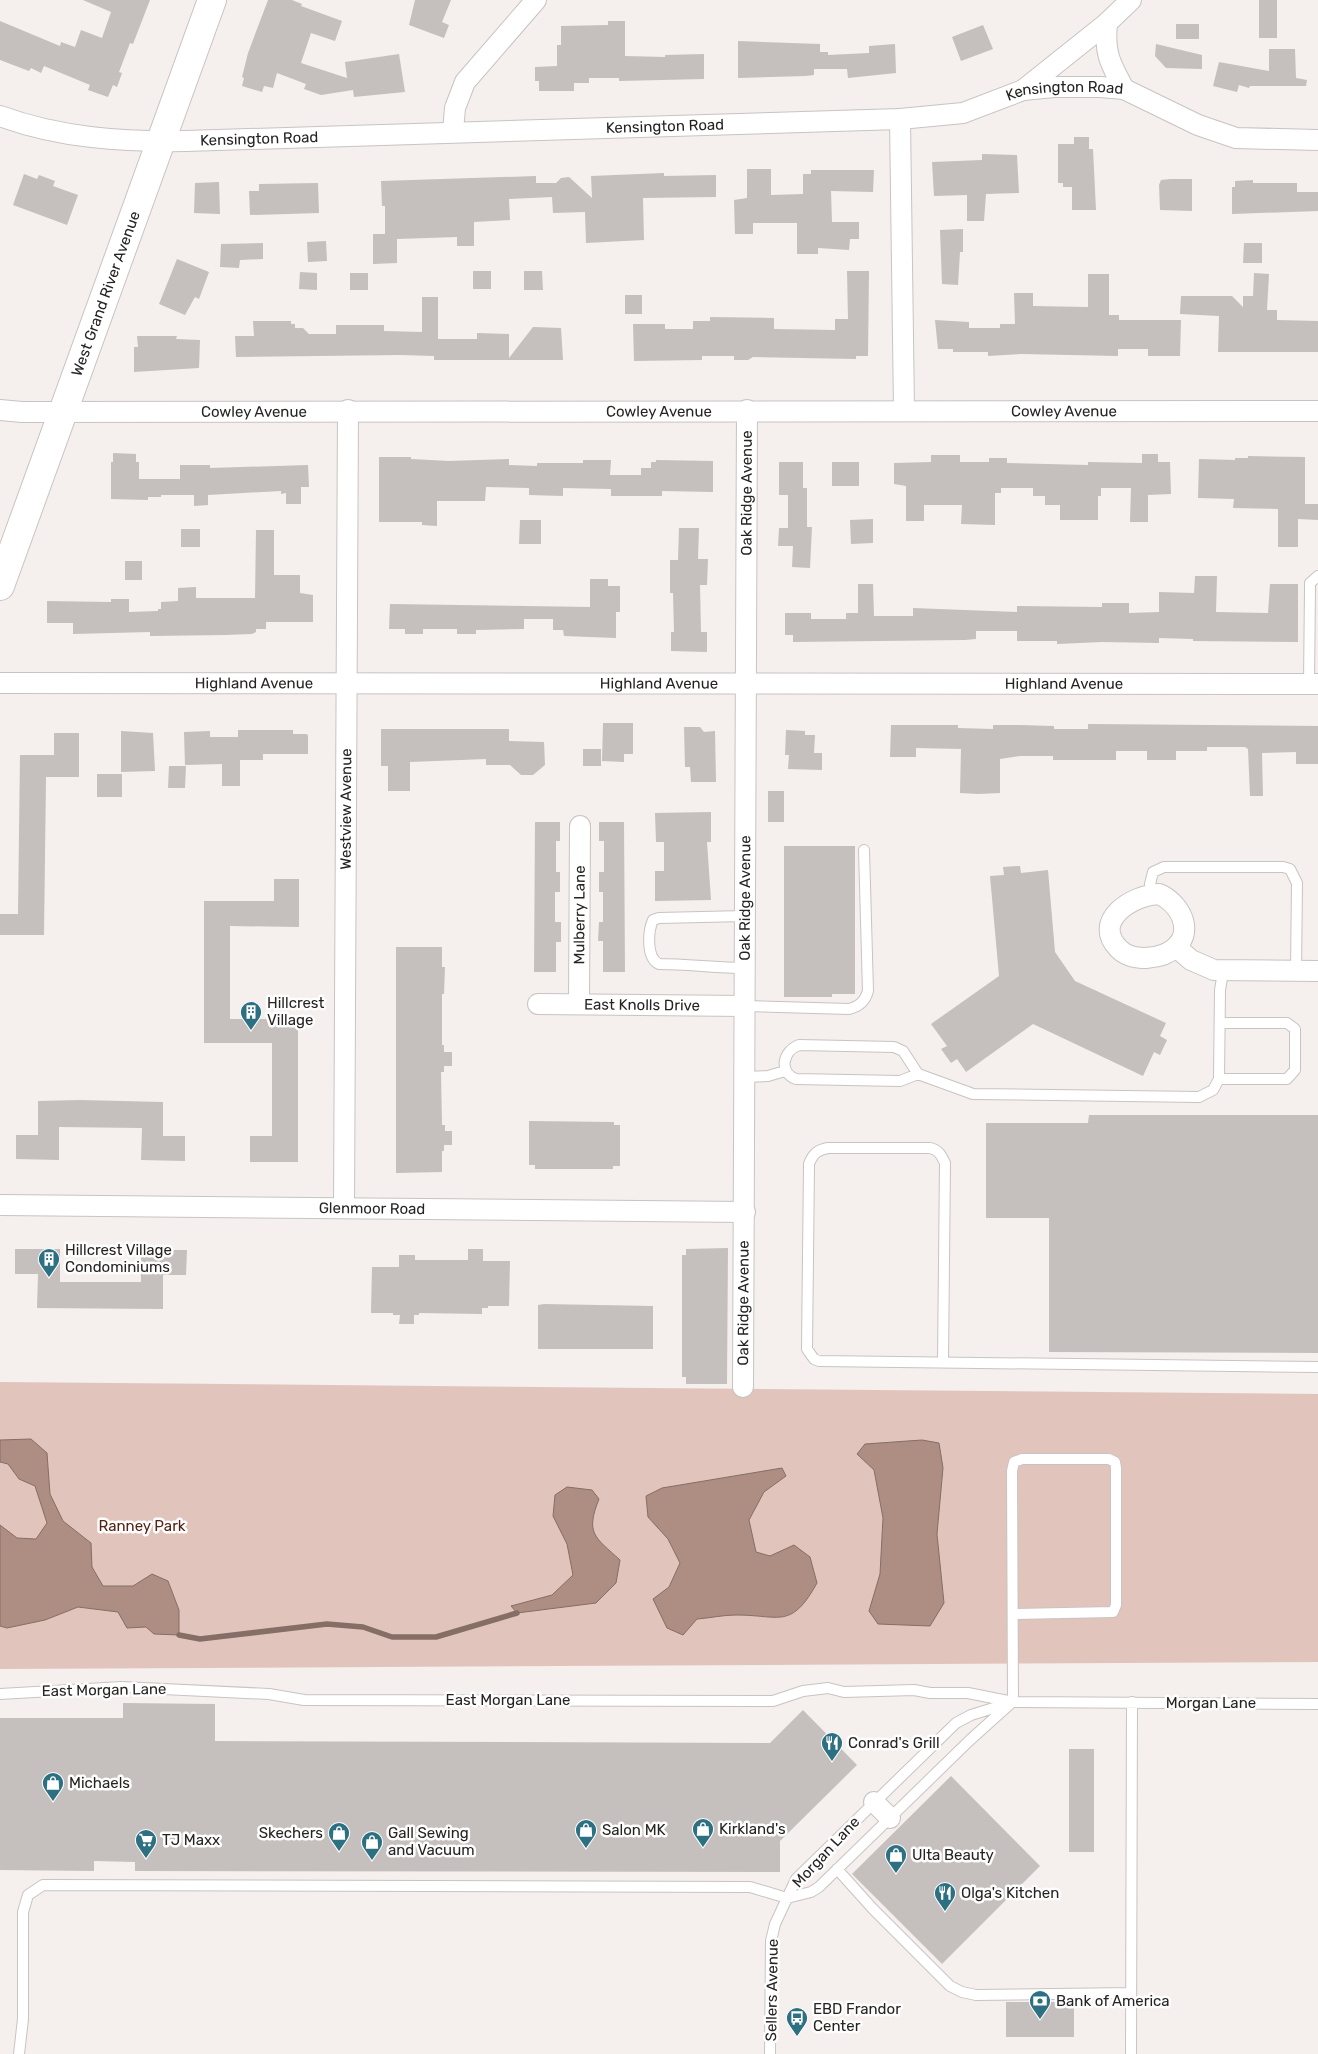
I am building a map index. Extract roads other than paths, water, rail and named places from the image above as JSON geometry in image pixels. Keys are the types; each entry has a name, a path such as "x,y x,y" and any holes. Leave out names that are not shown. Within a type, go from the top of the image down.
{"main road":[{"name":"West Grand River Avenue","path":"0,586 212,0"}],"street":[{"path":"453,131 456,108 465,82 536,0"},
{"path":"1023,90 1106,23 1131,0"},
{"path":"1106,23 1105,45 1110,62 1124,90"},
{"name":"Kensington Road","path":"0,116 28,126 133,142 900,119 964,113 1023,90 1077,87 1124,90 1154,106 1223,134 1250,140 1318,140"},
{"path":"900,119 904,410"},
{"name":"Cowley Avenue","path":"0,410 22,412 64,410 1318,411"},
{"name":"Westview Avenue","path":"344,1208 348,410"},
{"name":"Oak Ridge Avenue","path":"744,1387 748,410"},
{"name":"Highland Avenue","path":"0,683 1313,684"},
{"name":"Mulberry Lane","path":"579,1004 580,826"},
{"path":"1159,894 1173,903 1183,918 1182,938 1176,947 1156,956 1137,958 1120,950 1114,942 1111,923 1115,913 1122,907 1142,897 1159,894"},
{"path":"1176,947 1191,960 1206,968 1223,972 1318,971"},
{"name":"East Knolls Drive","path":"538,1004 745,1006"},
{"name":"Glenmoor Road","path":"0,1205 745,1212"},
{"path":"874,1802 890,1818"}],"lane":[{"path":"1313,684 1310,583 1318,576"},
{"path":"745,1006 849,1009 857,1007 865,1000 868,991 864,850"},
{"path":"1159,894 1153,891 1151,878 1153,872 1164,867 1283,867 1290,869 1297,883 1296,971"},
{"path":"745,916 659,918 654,920 651,926 651,956 659,964 697,964 706,967 745,968"},
{"path":"918,1074 900,1081 796,1079 789,1077 785,1071 785,1057 793,1047 799,1045 899,1048 918,1074 973,1094 1192,1098 1208,1094 1218,1085 1220,1079 1220,990 1223,972"},
{"path":"1220,1023 1287,1023 1295,1030 1295,1070 1287,1079 1220,1079"},
{"path":"745,1077 768,1076 785,1071"},
{"path":"943,1361 945,1163 942,1155 936,1149 930,1148 828,1148 818,1150 812,1156 809,1164 807,1349 809,1355 819,1361 1318,1367"},
{"path":"1013,1614 1113,1612 1116,1605 1115,1462 1109,1459 1022,1459 1014,1462 1012,1471 1013,1702"},
{"name":"East Morgan Lane","path":"0,1694 122,1687 275,1695 304,1700 773,1701 803,1691 828,1688 844,1692 914,1690 930,1693 968,1693 1013,1702"},
{"name":"Morgan Lane","path":"787,1898 811,1892 976,1734 1013,1702"},
{"name":"Morgan Lane","path":"787,1898 792,1885 801,1874 956,1723 971,1715 1013,1702 1318,1704"},
{"path":"1131,2054 1132,1702"},
{"path":"837,1869 879,1916 950,1986 962,1992 976,1995 1131,1993"},
{"path":"19,2054 22,2019 22,1912 28,1895 43,1885 750,1887 787,1898"},
{"name":"Sellers Avenue","path":"770,2054 771,1941 775,1924 787,1898"}],"waterway":[{"path":"179,1635 200,1639 327,1624 363,1627 392,1637 436,1637 517,1613"}],"place":[{"name":"Hillcrest Village","path":"251,1031"},
{"name":"Hillcrest Village Condominiums","path":"49,1278"},
{"name":"Conrad's Grill","path":"832,1762"},
{"name":"Michaels","path":"53,1802"},
{"name":"Kirkland's","path":"703,1848"},
{"name":"Salon MK","path":"586,1849"},
{"name":"Skechers","path":"339,1852"},
{"name":"TJ Maxx","path":"146,1859"},
{"name":"Gall Sewing and Vacuum","path":"372,1861"},
{"name":"Ulta Beauty","path":"896,1874"},
{"name":"Olga's Kitchen","path":"945,1912"},
{"name":"Bank of America","path":"1040,2020"},
{"name":"EBD Frandor Center","path":"797,2037"}],"park label":[{"name":"Ranney Park","path":"142,1526"}]}
